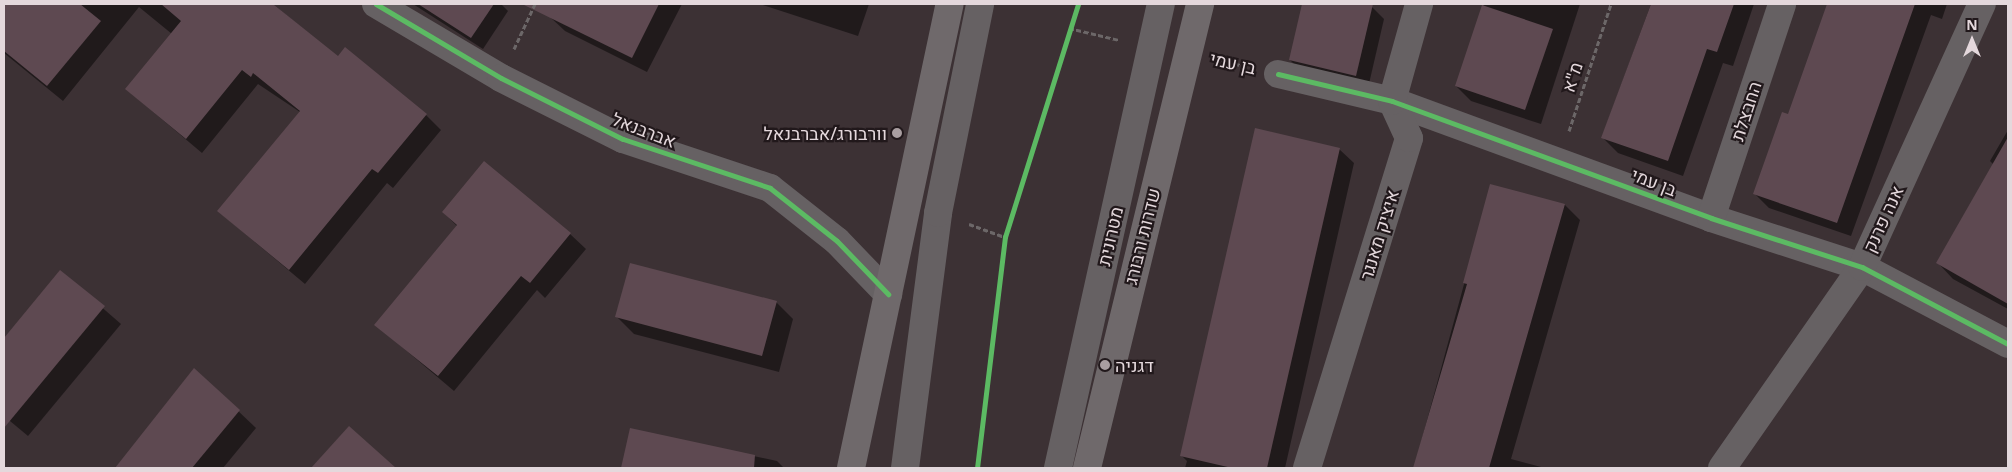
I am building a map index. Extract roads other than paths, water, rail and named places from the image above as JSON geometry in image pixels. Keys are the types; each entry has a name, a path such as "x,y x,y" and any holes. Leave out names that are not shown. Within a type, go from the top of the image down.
{"main road":[{"path":"851,468 950,4"},
{"name":"שדרות ורבורג","path":"1088,468 1200,4"}],"street":[{"name":"אברבנאל","path":"376,4 501,78 623,139 770,188 837,241 888,294"},
{"path":"905,468 938,214 980,4"},
{"name":"מטרונית","path":"1058,468 1161,4"},
{"path":"1392,101 1419,4"},
{"name":"החבצלת","path":"1711,218 1782,4"},
{"name":"אנה פרנק","path":"1722,468 1862,266 1982,4"},
{"name":"בן עמי","path":"1278,74 1392,101 1560,160 1711,218 1862,266 2008,344"},
{"name":"איציק מאנגר","path":"1307,468 1409,138 1392,101"}],"place":[{"name":"וורבורג/אברבנאל","path":"897,133"},
{"name":"דגניה","path":"1105,365"}]}
